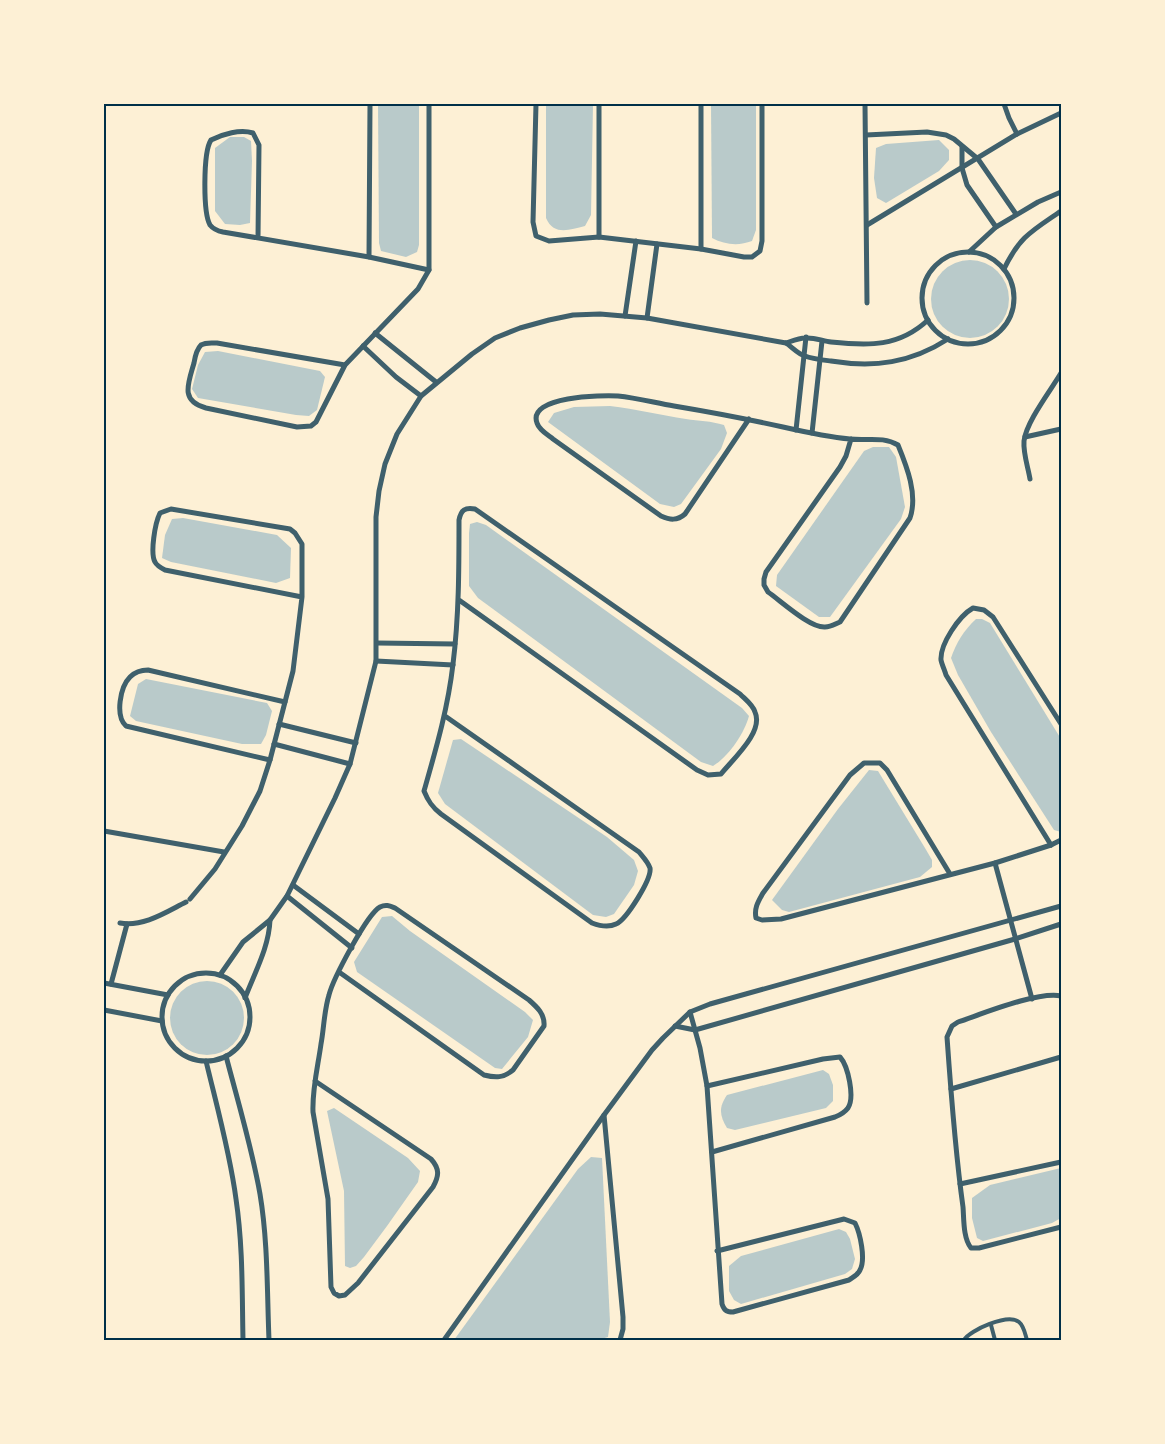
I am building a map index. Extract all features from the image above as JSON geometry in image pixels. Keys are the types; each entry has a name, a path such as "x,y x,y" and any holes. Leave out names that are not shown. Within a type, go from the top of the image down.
{"street":[{"path":"369,257 370,104"},
{"path":"345,365 217,343 207,343 198,350 187,388 189,397 199,406 297,427 311,426 320,415 345,365 418,289 429,270 429,104"},
{"path":"536,104 533,222 536,236 549,241 599,237 701,249 744,257 752,257 760,251 762,241 762,104"},
{"path":"599,104 599,237"},
{"path":"701,104 701,249"},
{"path":"865,104 867,303"},
{"path":"1004,104 1008,118 1017,134"},
{"path":"867,225 978,160 1017,134 1061,113"},
{"path":"258,238 260,145 253,133 248,131 223,134 211,140 206,153 206,213 211,226 216,230 258,238 369,257 429,270"},
{"path":"866,135 927,132 946,135 978,160 1016,214"},
{"path":"962,148 962,168 967,185 996,227"},
{"path":"969,252 996,227 1038,202 1061,192"},
{"path":"1004,270 1021,240 1061,211"},
{"path":"625,316 636,241"},
{"path":"647,318 657,244"},
{"path":"969,252 988,256 1004,270 1010,278 1014,298 1010,317 997,334 979,343 958,343 940,334 928,320 924,308 924,287 933,269 949,256 969,252"},
{"path":"220,975 244,942 270,920 287,896 336,798 350,764 376,661 376,517 385,464 397,434 421,396 436,382 495,338 520,328 573,315 647,318 786,342 806,338 866,344 899,340 917,330 928,320"},
{"path":"375,333 436,382"},
{"path":"796,430 806,338"},
{"path":"786,342 804,356 850,364 875,364 903,360 930,351 948,339"},
{"path":"812,433 822,341"},
{"path":"363,346 396,377 421,396"},
{"path":"1030,479 1024,448 1025,436 1029,425 1061,373"},
{"path":"749,419 685,514 681,518 673,520 661,516 541,429 537,424 536,417 540,409 552,402 583,397 618,396 749,419 812,433 851,439 884,439 898,445 912,493 913,510 910,518 840,622 824,628 808,621 768,592 764,579 775,558 840,467 846,456 851,439"},
{"path":"1025,436 1061,429"},
{"path":"445,716 639,852 647,861 650,870 649,879 622,920 614,926 592,923 441,814 427,800 424,791 445,716 453,665 459,600 461,513 464,509 469,508 475,509 740,694 756,712 756,729 721,774 708,775 697,770 459,600"},
{"path":"120,923 127,924 150,920 188,901 215,869 242,826 260,791 270,760 293,671 302,596 303,555 296,533 290,530 171,509 160,513 157,519 153,555 155,562 164,570 302,596"},
{"path":"1051,845 946,675 941,660 942,648 965,612 972,608 984,610 993,617 1061,724"},
{"path":"377,643 455,644"},
{"path":"376,661 453,665"},
{"path":"270,760 126,726 119,715 125,682 135,673 148,670 285,702"},
{"path":"279,724 356,743"},
{"path":"274,744 350,764"},
{"path":"950,874 886,770 880,763 864,762 850,775 763,893 757,902 756,918 762,920 782,919 995,862 1051,845 1061,840"},
{"path":"104,831 224,852"},
{"path":"995,862 1032,999"},
{"path":"294,884 359,934"},
{"path":"287,896 352,948"},
{"path":"315,1080 431,1159 437,1166 438,1171 433,1187 358,1283 345,1295 339,1296 334,1293 331,1287 328,1199 313,1112 315,1080 328,995 339,972 359,934 375,911 383,905 388,905 529,1000 542,1014 544,1026 506,1076 500,1078 484,1075 339,972"},
{"path":"444,1340 604,1115 658,1044 690,1012 710,1004 1061,906"},
{"path":"245,998 265,948 270,930 270,920"},
{"path":"111,984 127,924"},
{"path":"675,1026 695,1030 1015,939 1061,924"},
{"path":"209,973 220,975 235,984 245,998 250,1014 248,1031 240,1045 226,1056 206,1061 190,1058 176,1050 167,1037 162,1021 163,1008 168,995 175,985 185,978 197,974 209,973"},
{"path":"104,983 168,995"},
{"path":"1061,996 1051,995 1032,999 958,1022 952,1026 947,1037 960,1184 969,1246 979,1248 1061,1227"},
{"path":"104,1010 162,1021"},
{"path":"690,1012 707,1086 717,1251 722,1304 726,1311 733,1312 849,1280 857,1275 863,1261 856,1223 844,1219 717,1251"},
{"path":"226,1056 253,1160 260,1196 264,1231 269,1340"},
{"path":"707,1086 823,1059 840,1057 848,1069 851,1100 848,1108 835,1117 712,1152"},
{"path":"951,1089 1061,1057"},
{"path":"206,1061 237,1200 242,1264 243,1340"},
{"path":"604,1115 623,1317 623,1330 620,1340"},
{"path":"960,1184 1061,1162"}],"lane":[{"path":"964,1340 968,1334 975,1330 1007,1319 1014,1319 1019,1322 1027,1340"},
{"path":"991,1324 995,1340"}],"shaded area":[{"path":"378,104 419,104 419,245 417,252 406,257 381,251 379,243"},
{"path":"546,104 593,104 591,215 585,226 562,230 549,224 546,218"},
{"path":"711,104 756,104 756,230 752,241 747,243 727,243 712,238"},
{"path":"230,137 244,137 251,141 250,223 240,225 225,224 215,211 215,148"},
{"path":"939,140 949,150 949,160 939,171 886,203 877,198 874,178 876,148 886,144"},
{"path":"970,260 985,263 998,271 1006,284 1009,299 1006,314 998,327 985,335 970,338 955,335 942,327 934,314 931,299 934,284 942,271 955,263"},
{"path":"218,351 320,371 325,377 317,410 309,416 296,415 198,398 192,389 198,365 205,352"},
{"path":"610,406 724,425 727,433 721,449 681,504 674,507 660,504 548,422 554,413 574,407"},
{"path":"873,447 889,447 896,457 905,507 901,519 830,617 819,617 776,586 777,575 864,451"},
{"path":"183,518 277,535 291,548 290,578 276,583 171,562 162,558 165,535 172,519"},
{"path":"477,522 486,525 742,708 749,716 747,723 735,744 725,756 713,766 701,762 478,598 469,586 470,524"},
{"path":"976,619 982,619 990,623 1061,739 1061,832 1054,830 991,732 958,675 951,658 961,637"},
{"path":"146,679 267,703 272,711 266,735 261,744 242,744 136,721 130,716 138,684"},
{"path":"461,739 607,837 634,860 638,871 634,885 614,914 606,917 593,915 445,804 438,793 453,740"},
{"path":"869,770 878,771 932,860 932,867 920,877 789,912 782,910 772,900 838,809"},
{"path":"392,916 410,931 525,1012 533,1020 528,1037 502,1069 495,1068 357,972 354,962 382,917"},
{"path":"200,981 214,981 228,987 238,997 244,1011 244,1025 238,1039 228,1049 214,1055 200,1055 186,1049 176,1039 170,1025 170,1011 176,997 186,987"},
{"path":"823,1070 829,1074 833,1085 833,1101 826,1108 735,1130 727,1128 723,1120 721,1108 727,1095"},
{"path":"334,1108 408,1158 420,1171 418,1182 387,1226 364,1257 356,1266 350,1268 345,1266 344,1191 327,1111"},
{"path":"591,1157 602,1158 610,1322 608,1337 598,1340 454,1340 578,1169"},
{"path":"1061,1168 1061,1218 1052,1223 983,1241 977,1238 972,1218 972,1198 990,1185"},
{"path":"839,1229 846,1232 850,1239 855,1259 852,1269 845,1274 741,1304 734,1300 729,1291 729,1266 741,1256"}]}
